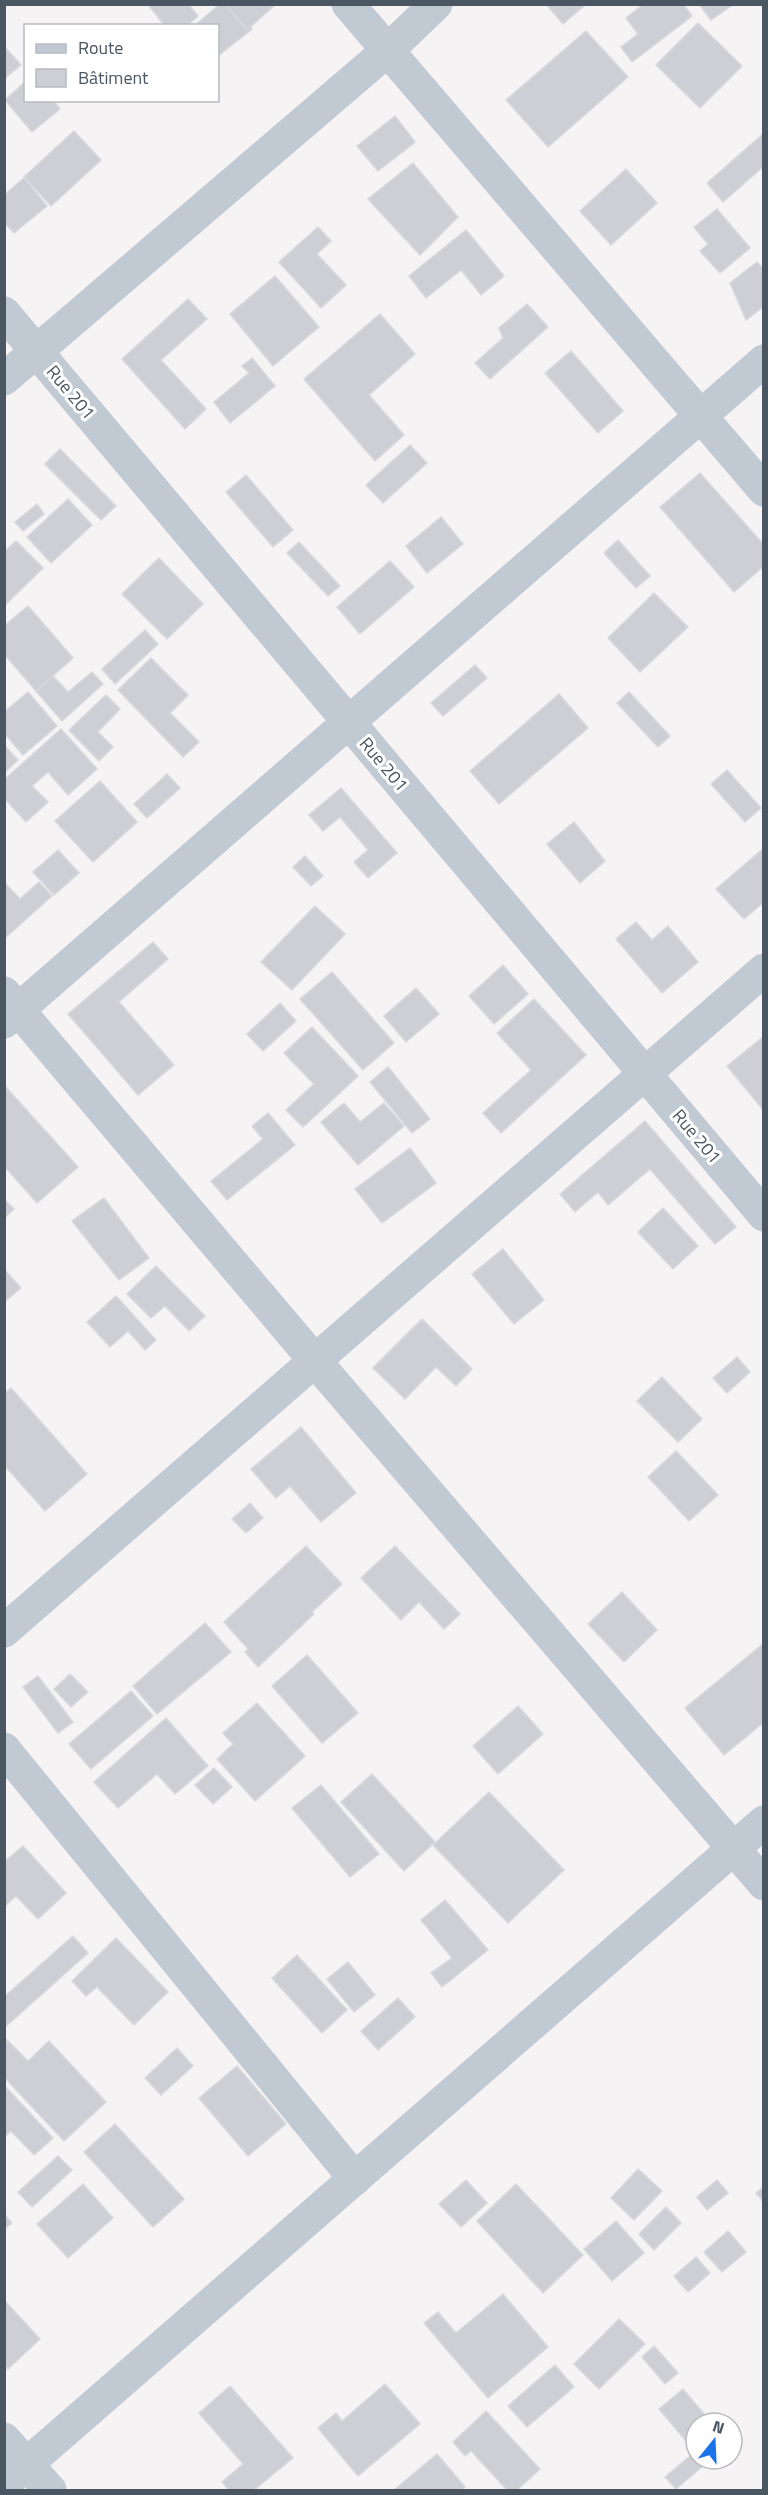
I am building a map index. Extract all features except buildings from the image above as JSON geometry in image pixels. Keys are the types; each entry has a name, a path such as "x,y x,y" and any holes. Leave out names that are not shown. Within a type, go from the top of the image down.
{"street":[{"path":"348,4 764,490"},
{"path":"4,379 387,51 436,4"},
{"name":"Rue 201","path":"4,313 764,1215"},
{"path":"764,361 348,722 9,1008 764,1884"},
{"path":"4,1631 764,970"},
{"path":"4,1749 355,2179"},
{"path":"16,2474 764,1822"},
{"path":"4,2439 16,2474 50,2490"}]}
